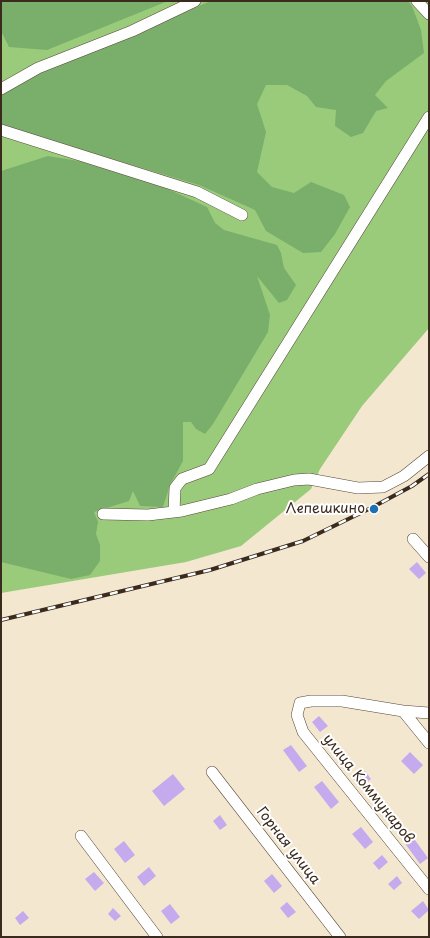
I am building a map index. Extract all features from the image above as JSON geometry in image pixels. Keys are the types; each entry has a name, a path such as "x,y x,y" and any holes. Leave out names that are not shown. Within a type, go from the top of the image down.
{"street":[{"path":"1,90 38,68 132,31 195,1"},
{"path":"417,1 429,14"},
{"path":"174,512 175,488 182,479 209,469 429,117"},
{"path":"1,130 197,192 242,215"},
{"path":"103,514 148,514 174,512 231,499 257,489 294,480 315,480 358,488 383,486 404,476 429,456"},
{"path":"413,539 429,557"},
{"name":"улица Коммунаров","path":"403,711 342,701 311,701 300,703 297,715 303,732 429,889"},
{"path":"403,711 429,713"},
{"path":"403,711 429,743"},
{"name":"Горная улица","path":"212,772 340,937"},
{"path":"81,836 157,937"}],"green space":[{"path":"1,1 429,1 429,328 362,406 320,469 311,489 241,546 186,562 1,593"},
{"path":"1,1 168,1 47,50 9,47 1,31"},
{"path":"211,1 408,1 412,6 421,30 424,53 386,81 375,95 388,108 376,111 363,133 351,137 335,126 336,110 316,107 307,96 287,85 266,85 257,104 266,132 257,172 272,187 294,193 311,182 344,195 350,207 335,234 321,252 303,253 266,231 255,210 199,185 1,126 1,93 39,71"},
{"path":"48,156 91,163 155,183 207,207 215,223 224,230 277,245 281,253 284,268 296,285 287,300 279,303 257,276 270,315 268,332 213,424 205,434 196,429 191,422 183,422 183,461 170,485 163,507 140,506 133,491 129,501 94,512 98,522 96,534 100,545 100,561 90,575 71,579 1,562 1,171"}],"building":[{"path":"417,562 426,573 419,579 409,569"},
{"path":"319,716 328,726 320,732 312,722"},
{"path":"291,745 307,766 299,772 283,750"},
{"path":"410,752 423,765 414,774 401,761"},
{"path":"365,771 371,779 360,787 354,779"},
{"path":"173,774 185,789 164,806 152,791"},
{"path":"322,781 339,802 331,809 314,787"},
{"path":"220,815 227,825 220,830 213,821"},
{"path":"361,827 373,842 365,849 352,834"},
{"path":"412,836 428,858 420,864 404,842"},
{"path":"124,841 135,855 125,863 114,849"},
{"path":"382,855 388,862 379,870 373,863"},
{"path":"149,867 156,876 144,886 137,877"},
{"path":"94,872 104,883 95,891 85,879"},
{"path":"272,874 282,886 274,893 264,881"},
{"path":"397,876 402,883 394,890 388,884"},
{"path":"423,901 429,910 419,919 411,911"},
{"path":"287,902 296,912 288,918 280,908"},
{"path":"170,904 180,917 171,924 161,911"},
{"path":"113,908 121,916 115,921 108,914"},
{"path":"23,911 29,918 20,925 15,918"}],"railway":[{"path":"1,620 210,570 303,541 373,507 412,486 429,474"}],"place":[{"name":"Лепешкино","path":"374,509"}]}
